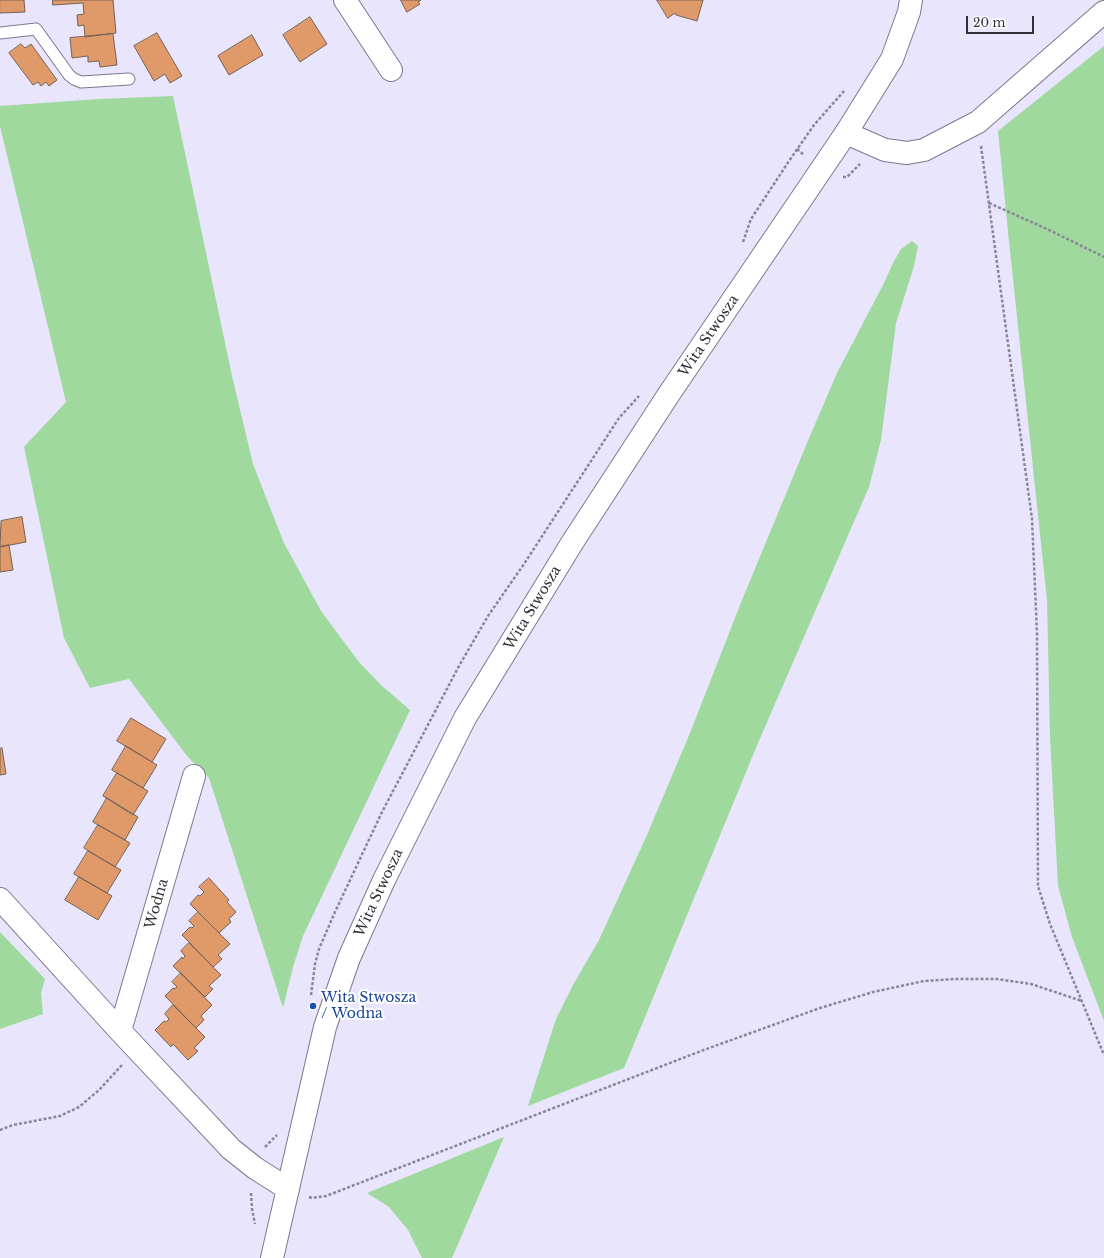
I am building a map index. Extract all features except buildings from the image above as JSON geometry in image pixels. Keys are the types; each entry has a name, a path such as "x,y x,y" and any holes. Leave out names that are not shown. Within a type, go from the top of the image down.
{"street":[{"path":"344,0 391,70"},
{"name":"Wita Stwosza","path":"272,1258 325,1027 349,958 384,880 465,718 572,543 661,406 846,133 892,59 910,6"},
{"path":"846,133 885,150 907,153 924,150 978,122 1104,12"},
{"name":"Wodna","path":"120,1030 194,776"},
{"path":"0,899 231,1149 255,1168 288,1189"}],"lane":[{"path":"0,33 36,29 69,75 81,82 129,79"}],"path":[{"path":"978,122 1032,519 1037,633 1038,886 1050,924 1104,1054"},
{"path":"989,202 1104,257"},
{"path":"288,1189 312,1198 326,1196 701,1051 820,1008 873,992 924,981 955,979 997,980 1031,984 1083,1001"},
{"path":"0,1130 13,1125 60,1116 79,1107 99,1090 137,1048"}],"green space":[{"path":"1104,46 1104,1021 1072,937 1058,886 1050,737 1047,600 998,131"},
{"path":"173,96 232,376 253,464 284,543 321,611 359,662 381,685 410,710 303,936 293,967 283,1008 209,778 187,756 129,679 90,688 64,638 24,447 66,402 0,126 0,106 99,99"},
{"path":"912,241 918,246 914,266 896,323 881,440 869,487 758,743 624,1068 528,1106 556,1019 573,985 599,940 647,835 690,733 742,600 837,373 893,263 901,249"},
{"path":"0,932 45,979 41,993 43,1014 0,1029"},
{"path":"504,1137 452,1258 422,1258 408,1230 389,1207 367,1193"}],"place":[{"name":"Wita Stwosza / Wodna","path":"313,1006"}]}
